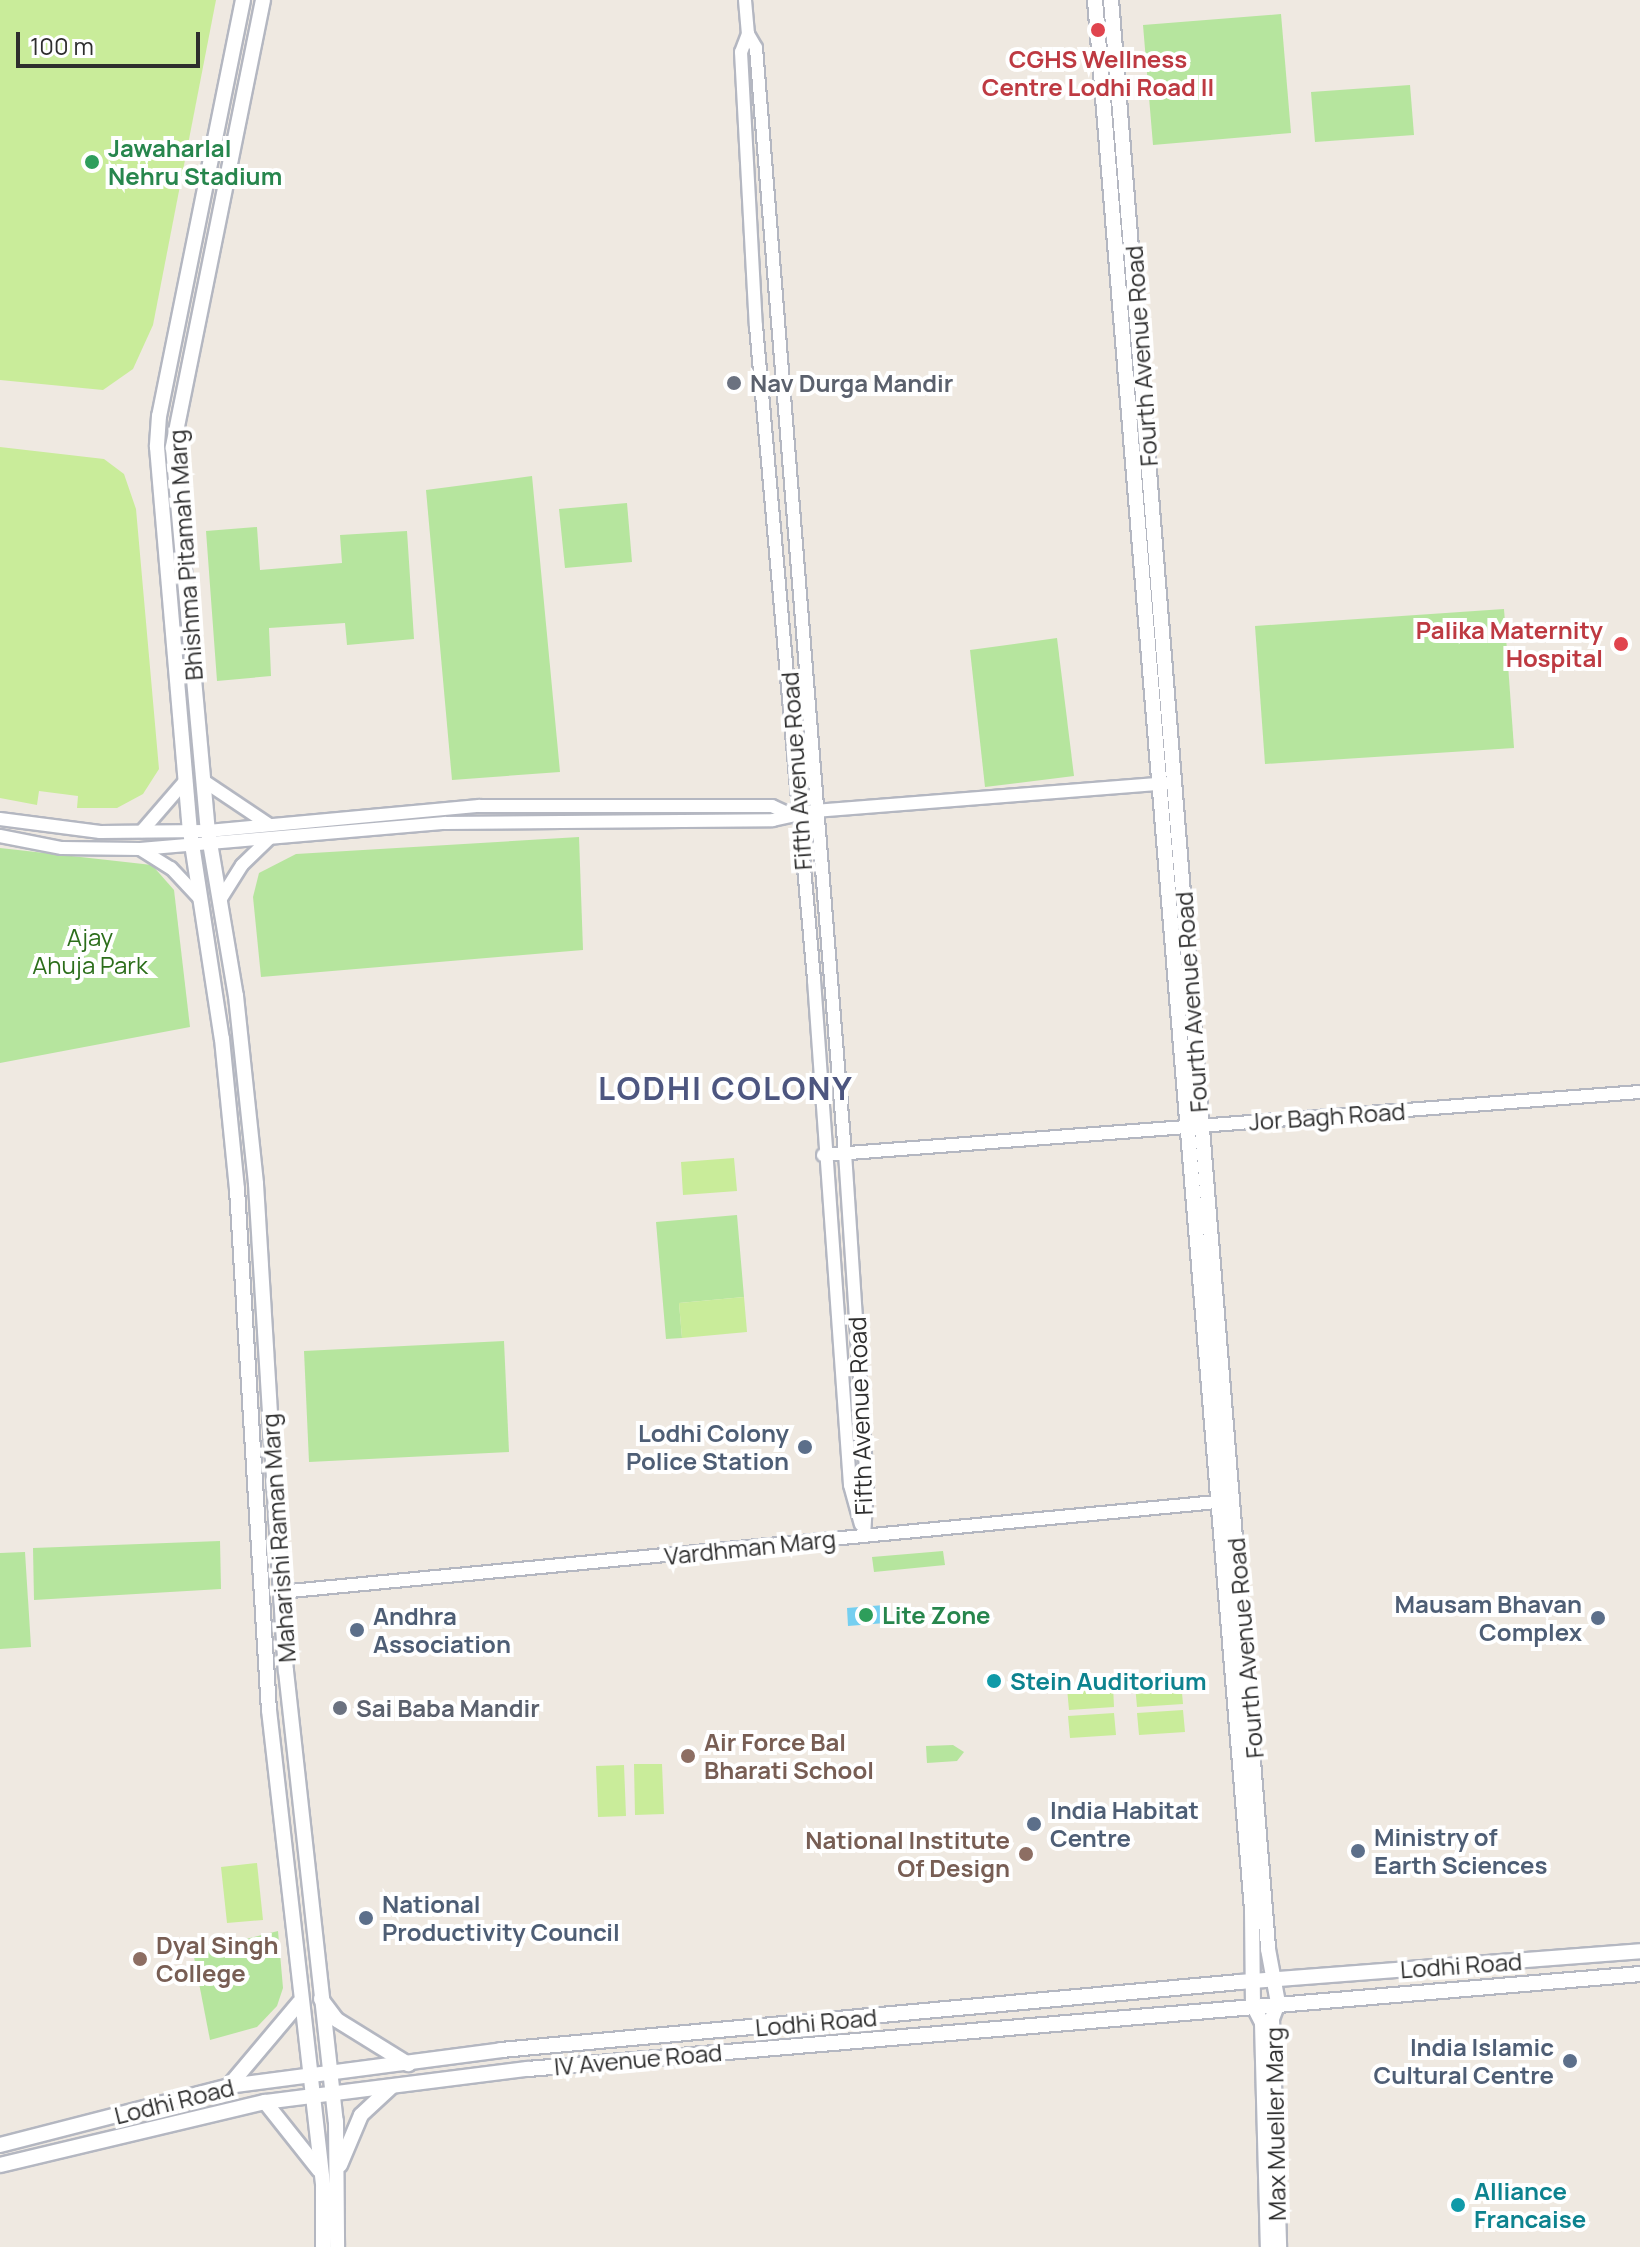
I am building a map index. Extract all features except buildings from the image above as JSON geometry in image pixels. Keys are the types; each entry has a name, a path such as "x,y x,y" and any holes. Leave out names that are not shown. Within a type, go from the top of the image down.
{"main road":[{"name":"Bhishma Pitamah Marg","path":"191,838 157,447 212,143 243,0"},
{"name":"Bhishma Pitamah Marg","path":"209,838 173,448 263,0"},
{"name":"Fourth Avenue Road","path":"1095,0 1167,783 1252,1819 1278,2003"},
{"name":"Fourth Avenue Road","path":"1111,0 1170,687 1167,783"},
{"name":"Maharishi Raman Marg","path":"191,838 237,1189 269,1710 320,2172 323,2247"},
{"name":"Maharishi Raman Marg","path":"209,838 236,996 256,1184 280,1592 333,2094 337,2247"},
{"name":"Fourth Avenue Road","path":"1251,1982 1252,1819"},
{"name":"Lodhi Road","path":"0,2145 229,2086 501,2050 1276,1979 1640,1951"},
{"name":"Lodhi Road","path":"1253,2005 1640,1974"},
{"name":"Max Mueller Marg","path":"1251,1982 1253,2005 1262,2023 1268,2247"},
{"path":"321,1999 337,2020 408,2064"},
{"path":"229,2086 299,2003"},
{"name":"Max Mueller Marg","path":"1278,2003 1272,2019 1279,2247"},
{"name":"IV Avenue Road","path":"311,2096 528,2069 1253,2005"},
{"path":"337,2173 361,2115 391,2087"},
{"name":"Lodhi Road","path":"0,2165 265,2102 311,2096"},
{"path":"265,2102 320,2172"}],"street":[{"name":"Fifth Avenue Road","path":"745,0 748,34 756,48 814,811 845,1153 867,1486 864,1536"},
{"name":"Fifth Avenue Road","path":"748,34 741,52 755,311 793,813 850,1485 864,1536"},
{"path":"142,831 186,780"},
{"path":"204,781 268,824"},
{"path":"0,819 62,831 142,831 191,838 269,839 445,823 773,820 793,813 814,811 1167,783"},
{"path":"209,838 268,824 479,806 772,806 793,813"},
{"path":"0,836 62,848 140,849 191,838"},
{"path":"220,900 242,865 269,839"},
{"path":"140,849 171,868 201,900"},
{"name":"Jor Bagh Road","path":"823,1155 1640,1092"},
{"name":"Vardhman Marg","path":"280,1592 1226,1501"}],"green space":[{"name":"Jawaharlal Nehru Stadium","path":"0,0 216,0 153,325 133,369 103,390 0,380"},
{"path":"1281,14 1291,133 1153,145 1143,25"},
{"path":"1410,85 1414,135 1315,142 1311,92"},
{"path":"0,447 104,459 124,474 136,509 159,769 143,794 117,808 77,808 78,796 39,791 37,805 0,798"},
{"path":"532,476 560,772 452,780 426,490"},
{"path":"627,503 632,562 565,568 559,509"},
{"path":"257,527 260,570 342,563 340,535 407,531 414,639 347,645 345,623 269,628 271,676 217,681 206,531"},
{"path":"1504,609 1514,748 1265,764 1255,626"},
{"path":"1057,638 1074,776 985,787 970,650"},
{"path":"579,837 583,950 261,977 253,897 259,873 296,854"},
{"name":"Ajay Ahuja Park","path":"0,848 152,865 174,890 190,1027 0,1063"},
{"path":"734,1158 737,1191 683,1195 681,1162"},
{"path":"737,1215 744,1297 679,1303 682,1338 666,1339 656,1222"},
{"path":"744,1297 747,1332 682,1338 679,1303"},
{"path":"504,1341 509,1452 309,1462 304,1351"},
{"path":"220,1541 221,1589 34,1600 33,1548"},
{"path":"943,1551 945,1565 874,1572 872,1557"},
{"path":"25,1552 31,1647 0,1649 0,1553"},
{"path":"1181,1682 1183,1704 1137,1707 1135,1685"},
{"path":"1113,1685 1114,1707 1069,1710 1067,1688"},
{"path":"1183,1710 1185,1732 1139,1735 1137,1713"},
{"path":"1114,1713 1116,1735 1070,1738 1068,1716"},
{"path":"953,1745 964,1752 957,1761 927,1763 926,1746"},
{"path":"634,1764 662,1764 664,1814 635,1815"},
{"path":"624,1765 626,1816 598,1817 596,1766"},
{"path":"257,1863 263,1920 227,1923 221,1867"},
{"path":"278,1931 283,1988 277,2006 257,2027 210,2040 193,1952"}],"water":[{"name":"Lite Zone","path":"884,1605 885,1623 848,1626 847,1608"}],"place":[{"name":"CGHS Wellness Centre Lodhi Road II","path":"1098,30"},
{"name":"Jawaharlal Nehru Stadium","path":"92,162"},
{"name":"Nav Durga Mandir","path":"734,383"},
{"name":"Palika Maternity Hospital","path":"1621,644"},
{"name":"Lodhi Colony Police Station","path":"805,1447"},
{"name":"Lite Zone","path":"866,1615"},
{"name":"Mausam Bhavan Complex","path":"1598,1618"},
{"name":"Andhra Association","path":"357,1630"},
{"name":"Stein Auditorium","path":"994,1681"},
{"name":"Sai Baba Mandir","path":"340,1708"},
{"name":"Air Force Bal Bharati School","path":"688,1756"},
{"name":"India Habitat Centre","path":"1034,1824"},
{"name":"Ministry of Earth Sciences","path":"1358,1851"},
{"name":"National Institute Of Design","path":"1026,1854"},
{"name":"National Productivity Council","path":"366,1918"},
{"name":"Dyal Singh College","path":"140,1959"},
{"name":"India Islamic Cultural Centre","path":"1570,2061"},
{"name":"Alliance Francaise","path":"1458,2205"}],"district":[{"name":"LODHI COLONY","path":"726,1088"}]}
